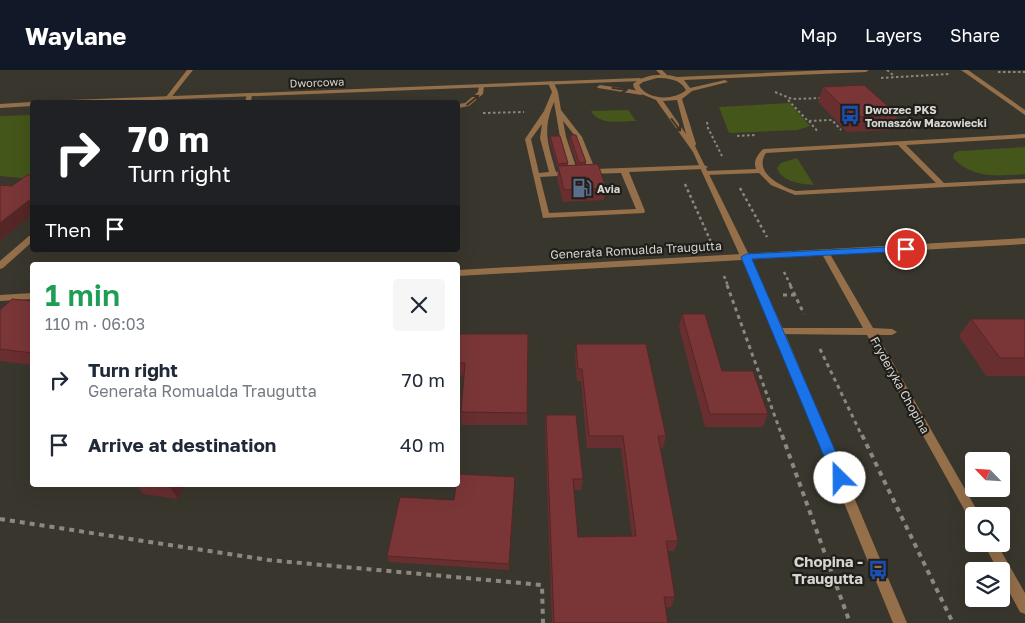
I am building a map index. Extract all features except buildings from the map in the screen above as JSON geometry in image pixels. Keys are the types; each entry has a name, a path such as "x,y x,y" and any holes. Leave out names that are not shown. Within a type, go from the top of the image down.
{"street":[{"path":"168,98 190,70"},
{"path":"659,70 666,77"},
{"path":"676,79 752,76 793,71 866,70"},
{"path":"964,70 1025,112"},
{"path":"696,152 679,98 689,91 752,76"},
{"name":"Dworcowa","path":"565,84 666,77 676,79"},
{"path":"676,79 688,86 689,91"},
{"path":"640,80 636,84 636,88 641,93"},
{"path":"552,83 563,138 574,172"},
{"name":"Dworcowa","path":"119,100 168,98 194,100 249,95 552,83 641,93 658,98 679,98"},
{"path":"460,106 467,105 481,93 481,86"},
{"path":"555,92 547,111 528,139 546,216 641,211 624,170"},
{"path":"248,100 249,95"},
{"path":"658,98 696,152 746,257 900,623"},
{"path":"0,106 30,104"},
{"path":"547,111 543,138 553,174"},
{"path":"559,111 579,137 592,172"},
{"path":"1025,136 764,151 760,155 759,161 761,171 767,180 777,187 795,194 1025,181"},
{"path":"900,143 944,186"},
{"path":"536,175 676,167 705,170 761,171"},
{"path":"0,266 30,240"},
{"name":"Generała Romualda Traugutta","path":"460,272 826,254 1025,241"},
{"name":"Fryderyka Chopina","path":"826,254 969,507"},
{"path":"0,298 30,296"},
{"path":"779,332 892,332"},
{"path":"994,552 1025,607"}],"path":[{"path":"887,70 894,76"},
{"path":"772,88 780,96 788,100 818,132"},
{"path":"788,100 831,98"},
{"path":"481,114 527,112"},
{"path":"808,121 832,120 841,131 834,131"},
{"path":"809,132 826,131"},
{"path":"737,136 764,134"},
{"path":"676,167 714,248"},
{"path":"782,268 952,623"},
{"path":"722,271 850,623"},
{"path":"0,519 268,560 542,585 543,623"}],"green space":[{"path":"790,103 810,126 797,130 729,133 719,107"},
{"path":"628,110 636,121 605,121 599,119 591,111"},
{"path":"30,115 30,179 0,176 0,116"},
{"path":"1025,147 1025,174 987,175 978,173 969,170 953,158 954,153 959,151"},
{"path":"797,158 814,185 792,181 779,173 777,168 781,163"}],"place":[{"name":"Dworzec PKS Tomaszów Mazowiecki","path":"850,115"},
{"name":"Avia","path":"582,188"},
{"name":"Chopina - Traugutta","path":"878,570"}],"route":[{"path":"840,478 746,257 906,249"}]}
